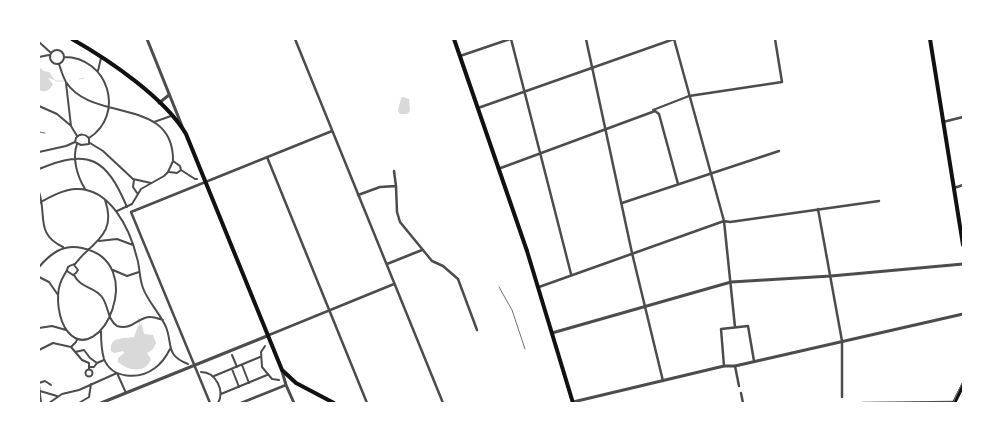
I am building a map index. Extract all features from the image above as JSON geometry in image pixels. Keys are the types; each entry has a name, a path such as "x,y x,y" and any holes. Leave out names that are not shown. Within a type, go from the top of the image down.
{"main road":[{"path":"74,39 131,78 171,115 186,134 280,366 286,376 296,383 334,403"},
{"path":"454,39 527,251 573,402"},
{"path":"930,39 963,245"},
{"path":"955,402 963,384"}],"street":[{"path":"147,39 186,134"},
{"path":"295,39 443,403"},
{"path":"460,56 510,39 571,274"},
{"path":"586,39 632,253 663,382"},
{"path":"478,108 674,39 724,221 735,327"},
{"path":"498,169 689,96 782,82 775,39"},
{"path":"39,42 50,54 53,63 59,64 64,61 64,57"},
{"path":"39,57 58,51 64,57 77,59 98,70 108,89 110,106 102,126 89,138"},
{"path":"98,70 101,57"},
{"path":"59,64 66,83 71,126"},
{"path":"66,83 85,98 98,104 110,106 154,122 169,139 173,162 168,172 137,194 133,202 127,207 117,212"},
{"path":"159,103 169,95"},
{"path":"39,106 56,114 71,126 77,136 76,158 78,173 85,189"},
{"path":"653,110 659,114 678,184"},
{"path":"154,122 171,115"},
{"path":"943,122 963,117"},
{"path":"210,403 131,212 332,131"},
{"path":"77,136 84,135 89,138 90,143"},
{"path":"39,152 76,143 90,143 103,151 134,180 151,183"},
{"path":"622,203 779,151"},
{"path":"267,157 367,403"},
{"path":"39,169 57,162 76,158 91,161 104,168 115,182 127,207"},
{"path":"173,162 178,163 181,170 197,179"},
{"path":"168,172 177,173 181,170"},
{"path":"394,171 397,212 400,222 432,261 444,266 458,279 477,330"},
{"path":"134,180 133,187 137,194"},
{"path":"358,195 380,187 396,186"},
{"path":"954,188 963,186"},
{"path":"40,202 65,191 85,189 105,200 117,212 125,225 133,245 147,297 167,329 170,349 179,359 188,364"},
{"path":"39,192 43,224 46,234 51,241 63,247 76,247 93,251 101,256 113,270 127,276 139,272"},
{"path":"66,330 59,307 58,295 61,282 68,267 74,264 99,241 105,231 109,218 105,200"},
{"path":"537,287 724,221 730,222 879,200"},
{"path":"818,209 842,341 842,397"},
{"path":"99,241 117,239 133,245"},
{"path":"39,266 63,247"},
{"path":"387,264 422,250"},
{"path":"74,264 78,270 74,274"},
{"path":"552,333 730,282 831,276 963,264"},
{"path":"39,328 52,326 66,330 77,339 91,338 101,331 109,316 116,294 117,287 113,270"},
{"path":"67,271 74,274 82,286 97,292 102,297 109,316 120,327 129,327 143,319 153,317 163,320"},
{"path":"39,277 49,282 58,295"},
{"path":"101,403 394,284"},
{"path":"573,402 724,366 735,366 963,314"},
{"path":"724,366 721,329 748,326 754,361"},
{"path":"101,331 101,348 105,360 117,373 126,393"},
{"path":"71,347 77,339"},
{"path":"39,350 54,344 71,347 82,360 87,362 90,368 105,360"},
{"path":"266,346 261,352 260,357 262,367 272,379 280,380"},
{"path":"49,403 57,396 117,373 136,376 151,371 160,365 170,349"},
{"path":"75,352 84,350 97,363"},
{"path":"232,356 237,367"},
{"path":"214,376 260,357"},
{"path":"242,365 249,383"},
{"path":"280,366 294,403"},
{"path":"735,366 739,386"},
{"path":"232,369 239,387"},
{"path":"201,372 210,373 220,384 218,403"},
{"path":"220,394 267,375"},
{"path":"41,403 39,384 45,381 51,385"},
{"path":"78,403 89,397 92,384"},
{"path":"241,403 286,385"},
{"path":"40,391 57,396"},
{"path":"741,393 743,403"},
{"path":"863,403 955,402"}],"shaded area":[{"path":"39,67 49,72 55,80 48,78 53,84 46,91 39,90"},
{"path":"401,98 409,99 410,111 407,114 400,114 398,111"},
{"path":"140,325 142,325 144,334 153,335 156,343 153,349 147,353 151,359 149,364 141,369 132,369 118,362 118,358 124,353 123,351 114,353 111,351 111,346 118,339 134,337"}],"waterway":[{"path":"79,79 84,78"},
{"path":"55,80 64,81"},
{"path":"138,318 140,325"}],"tram line":[{"path":"953,403 963,381"}],"railway":[{"path":"39,132 45,133"},
{"path":"499,287 512,310 525,349"}]}
